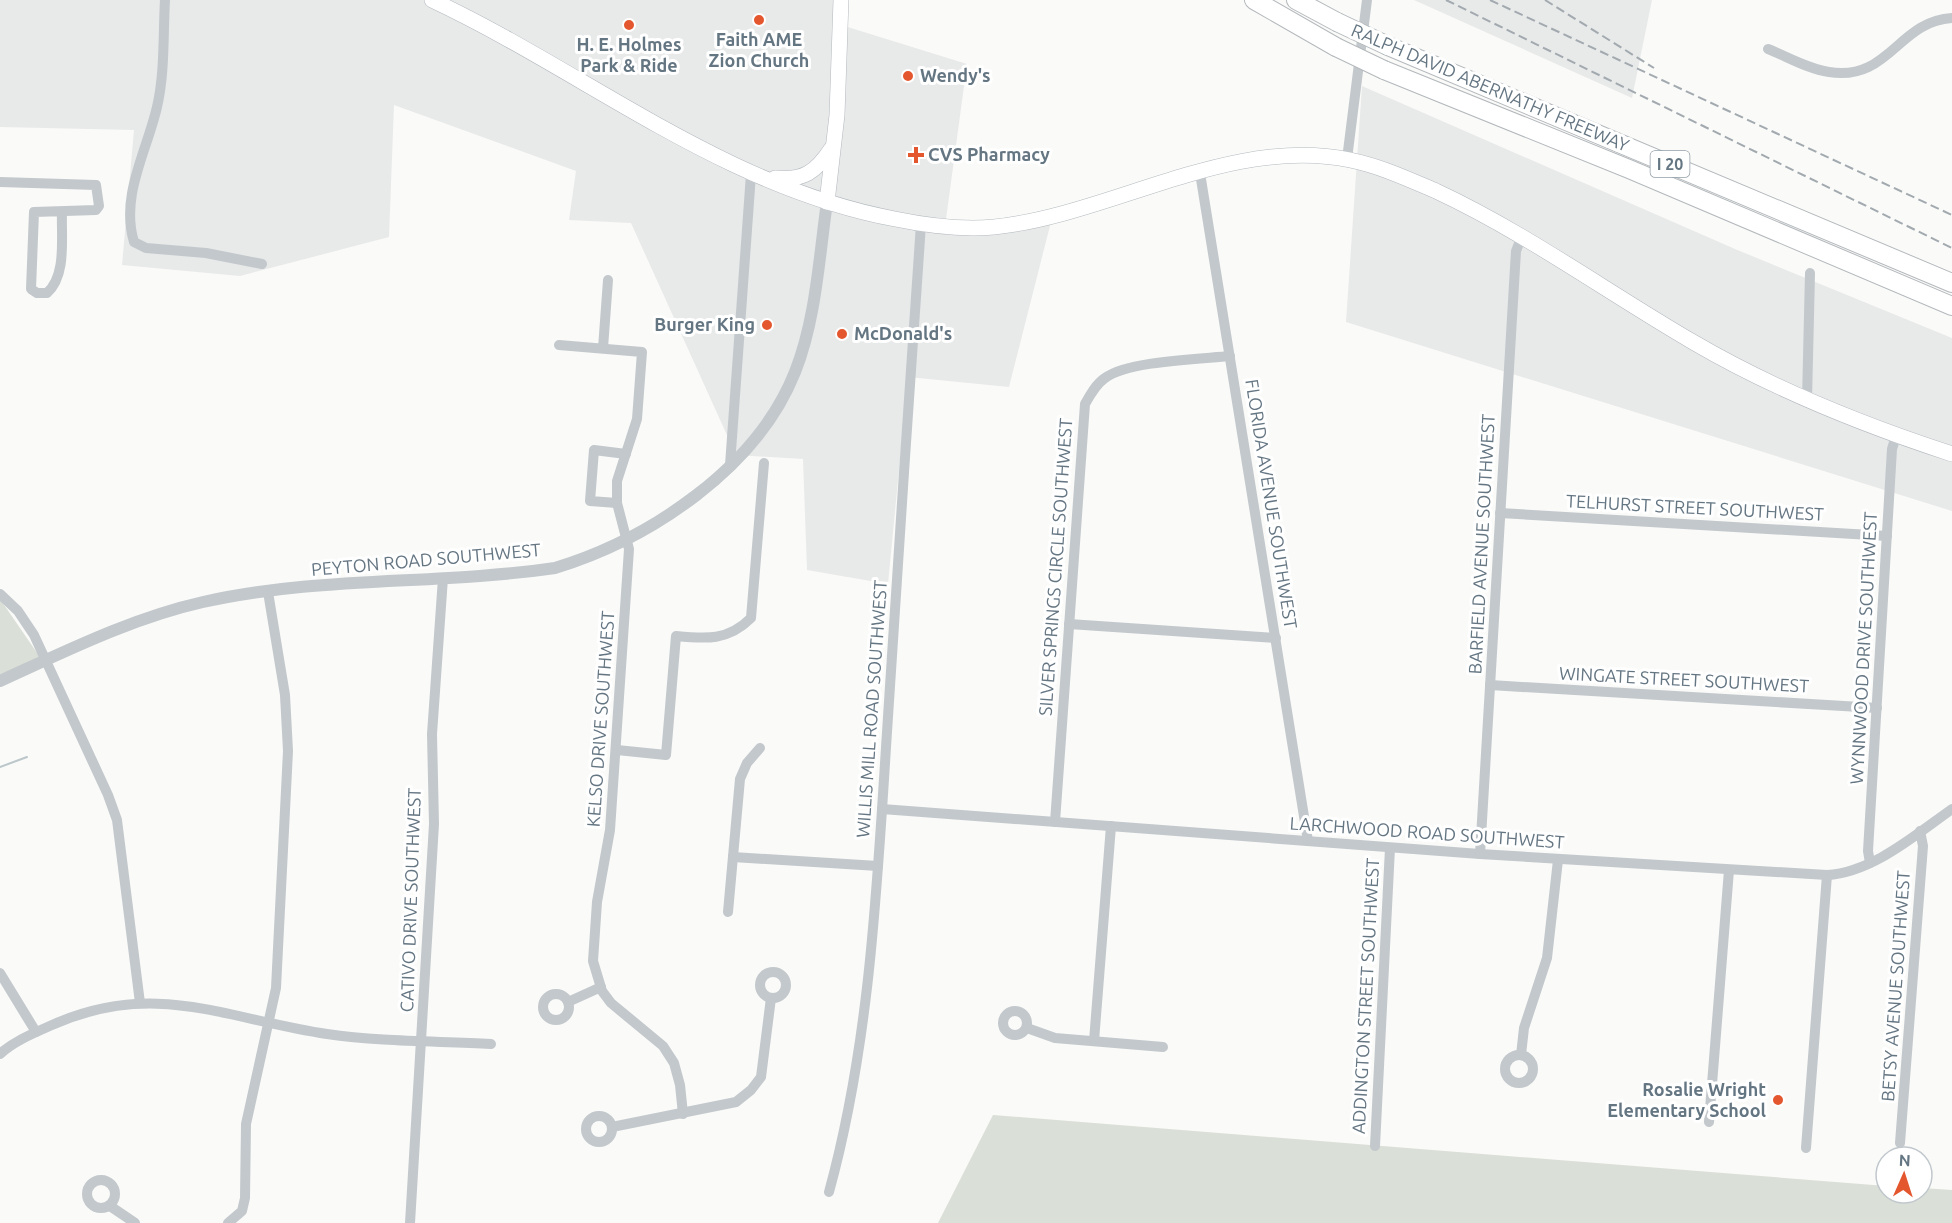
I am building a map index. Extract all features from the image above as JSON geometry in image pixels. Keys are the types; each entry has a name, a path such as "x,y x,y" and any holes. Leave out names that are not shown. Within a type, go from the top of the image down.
{"highway":[{"name":"RALPH DAVID ABERNATHY FREEWAY","path":"1254,0 1336,47 1384,70 1629,169 1952,306"},
{"name":"RALPH DAVID ABERNATHY FREEWAY","path":"1296,0 1388,46 1952,283"}],"main road":[{"path":"432,0 501,34 685,142 755,176 827,202 873,215 921,224 962,229 1000,226 1064,212 1200,173 1280,156 1314,155 1347,159 1405,177 1468,206 1522,236 1695,343 1807,400 1896,436 1952,454"},
{"path":"827,202 834,145 841,0"},
{"path":"755,176 792,180 809,175 820,165 834,145"}],"street":[{"path":"165,0 157,106 134,183 130,228 134,242 146,248 206,253 262,264"},
{"path":"1347,159 1367,0"},
{"path":"1768,49 1810,67 1829,72 1849,73 1869,68 1886,58 1910,33 1923,24 1952,18"},
{"name":"FLORIDA AVENUE SOUTHWEST","path":"1200,173 1308,842"},
{"path":"730,465 755,176"},
{"path":"0,182 96,185 99,206 96,210 34,212 32,289 38,293 47,293 56,285 59,273 62,212"},
{"name":"PEYTON ROAD SOUTHWEST","path":"0,681 104,634 158,614 204,602 268,592 555,568 590,557 654,525 680,508 730,465 771,417 795,372 808,328 827,202"},
{"name":"WILLIS MILL ROAD SOUTHWEST","path":"829,1192 845,1134 855,1082 878,866 921,224"},
{"name":"BARFIELD AVENUE SOUTHWEST","path":"1480,855 1516,251 1522,236"},
{"path":"1807,400 1810,273"},
{"path":"603,348 608,280"},
{"path":"559,345 642,351 637,419 626,454 617,481 617,503 590,501 594,450 626,454"},
{"name":"SILVER SPRINGS CIRCLE SOUTHWEST","path":"1055,822 1083,417 1091,393 1104,378 1123,369 1230,356"},
{"name":"WYNNWOOD DRIVE SOUTHWEST","path":"1870,863 1892,449 1896,436"},
{"path":"617,750 666,755 676,636 706,639 729,635 751,618 764,463"},
{"name":"KELSO DRIVE SOUTHWEST","path":"601,987 594,961 597,902 610,830 629,549 628,537 617,503"},
{"name":"TELHURST STREET SOUTHWEST","path":"1500,513 1887,536"},
{"name":"CATIVO DRIVE SOUTHWEST","path":"410,1223 434,824 432,734 443,578"},
{"path":"228,1223 242,1211 245,1198 246,1124 276,988 288,751 285,695 268,592"},
{"path":"0,594 18,611 34,635 117,820 140,1003"},
{"path":"1069,624 1276,638"},
{"name":"WINGATE STREET SOUTHWEST","path":"1490,685 1877,708"},
{"path":"728,912 740,779 747,763 760,748"},
{"name":"LARCHWOOD ROAD SOUTHWEST","path":"882,809 1480,855 1827,875 1848,874 1870,863 1952,809"},
{"path":"1094,1041 1111,826"},
{"name":"BETSY AVENUE SOUTHWEST","path":"1900,1143 1923,846 1920,831"},
{"name":"ADDINGTON STREET SOUTHWEST","path":"1375,1146 1390,848"},
{"path":"1521,1055 1524,1028 1547,958 1558,860"},
{"path":"733,861 878,866"},
{"path":"1710,1122 1729,870"},
{"path":"1806,1148 1827,875"},
{"path":"0,973 36,1032"},
{"path":"568,1002 601,987 617,1009 663,1046 674,1063 680,1085 683,1114"},
{"path":"612,1127 736,1102 751,1090 761,1077 765,1059 771,998"},
{"path":"0,1054 36,1032 87,1012 140,1003 194,1005 328,1034 491,1044"},
{"path":"1027,1028 1055,1038 1162,1047"},
{"path":"110,1206 135,1223"}],"shaded area":[{"path":"0,0 840,0 838,24 967,64 944,234 949,235 1053,214 1009,387 908,377 888,584 807,570 803,459 736,455 631,223 569,220 576,171 394,105 389,237 240,276 122,265 134,130 0,127"},
{"path":"1414,0 1652,0 1632,98"},
{"path":"1362,86 1735,249 1952,338 1952,511 1346,322"},
{"path":"0,599 44,663 0,682"},
{"path":"993,1115 1874,1185 1874,1205 1934,1205 1934,1189 1952,1190 1952,1223 938,1223"}],"waterway":[{"path":"0,767 27,757"}],"railway":[{"path":"1446,0 1952,248"},
{"path":"1490,0 1952,215"},
{"path":"1545,0 1654,68"}],"place":[{"name":"Faith AME Zion Church","path":"759,20"},
{"name":"H. E. Holmes Park & Ride","path":"629,25"},
{"name":"Wendy's","path":"908,76"},
{"name":"CVS Pharmacy","path":"916,155"},
{"name":"Burger King","path":"767,325"},
{"name":"McDonald's","path":"842,334"},
{"name":"Rosalie Wright Elementary School","path":"1778,1100"}]}
